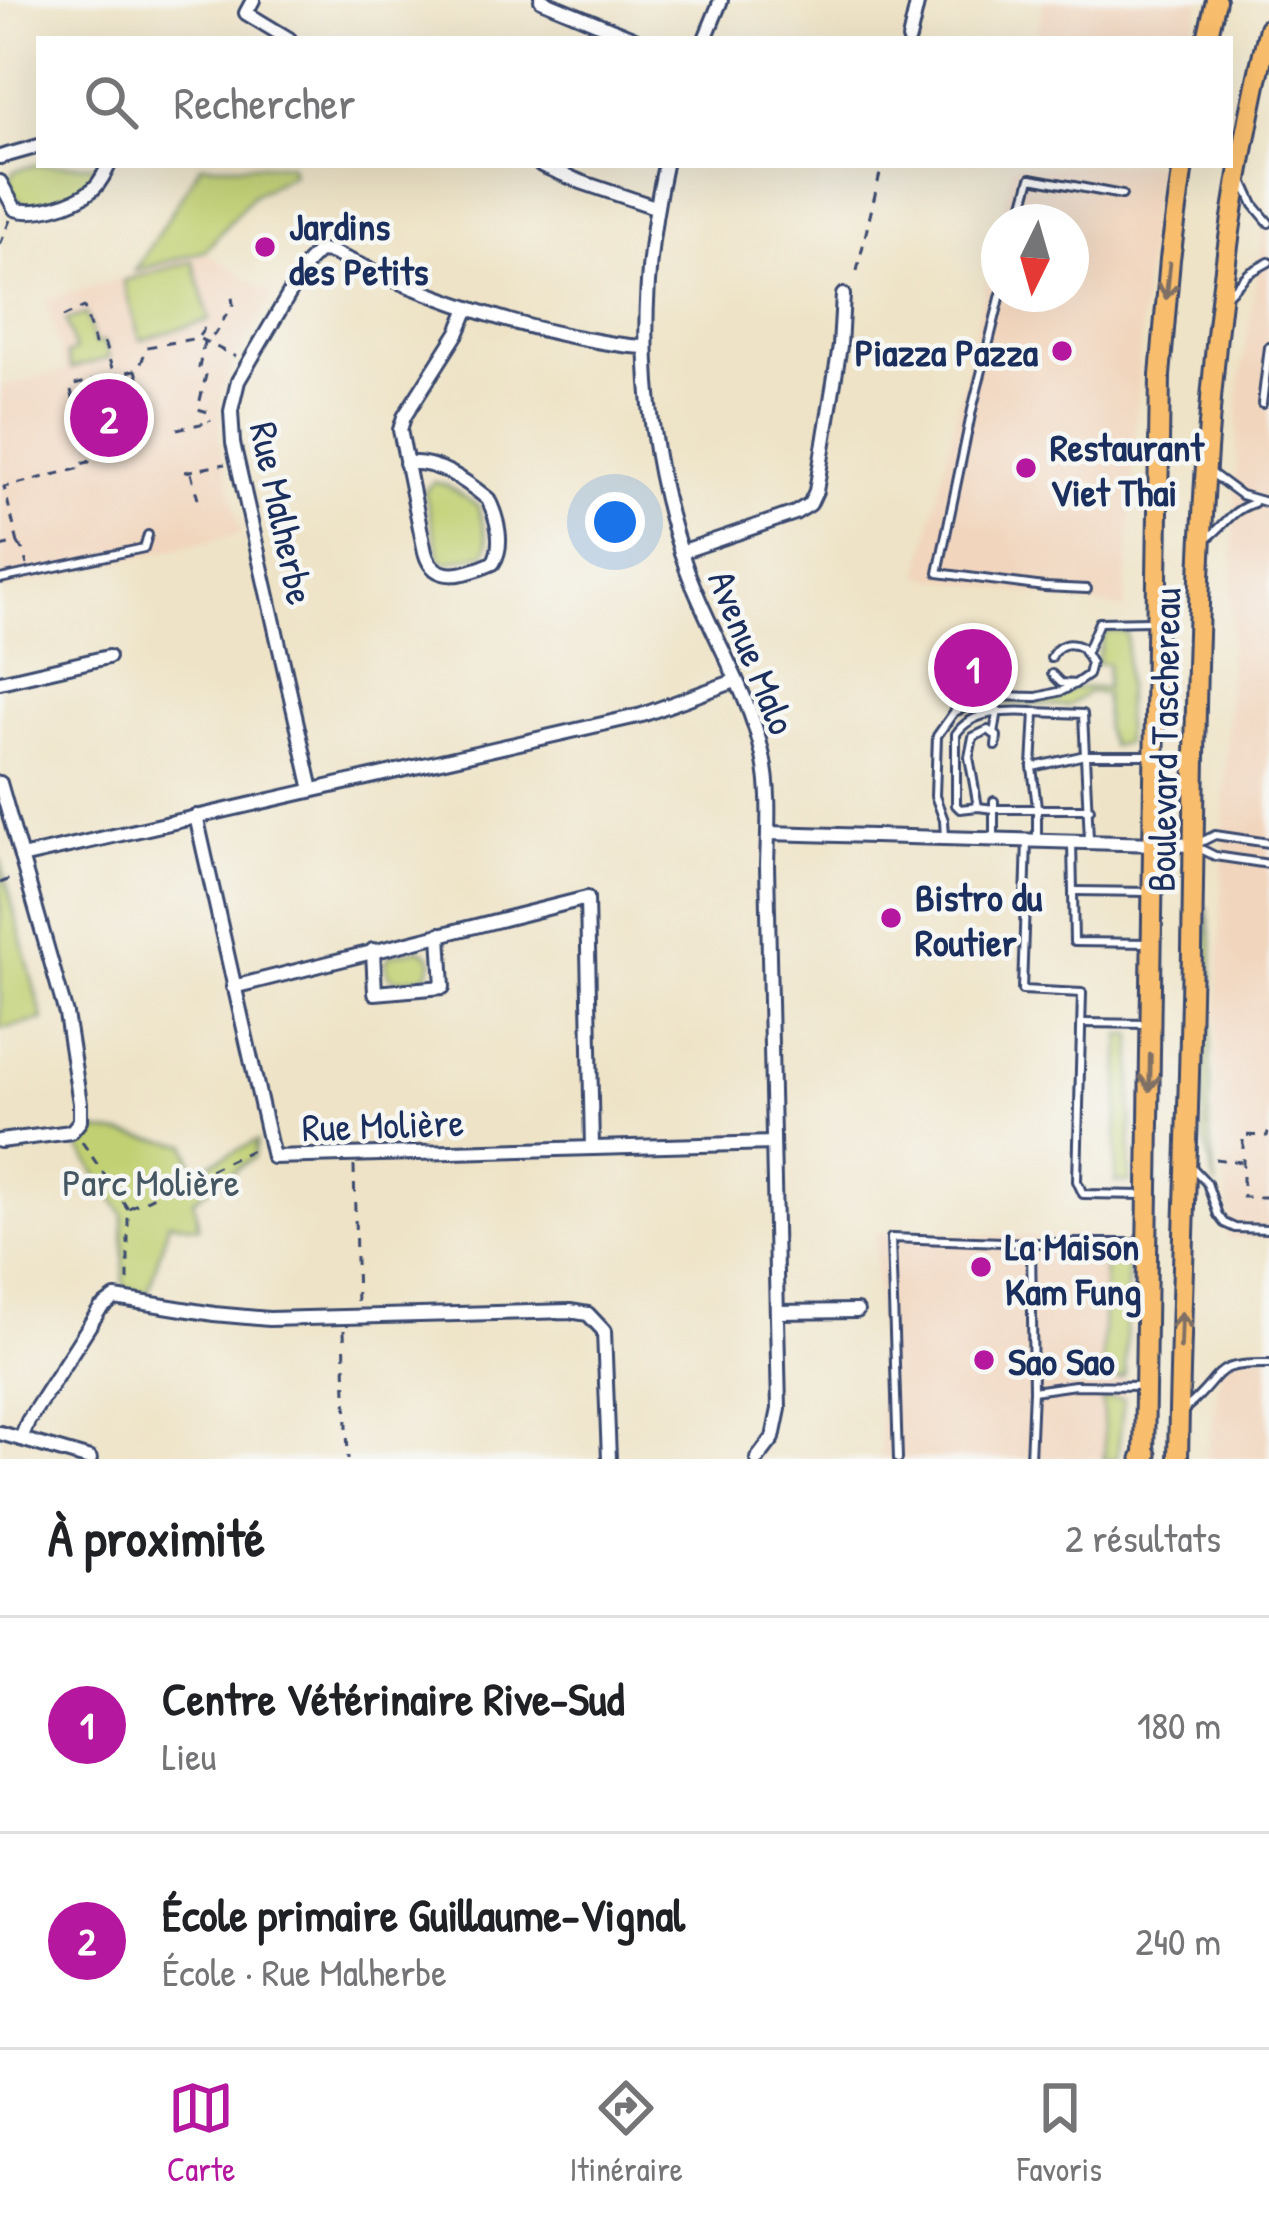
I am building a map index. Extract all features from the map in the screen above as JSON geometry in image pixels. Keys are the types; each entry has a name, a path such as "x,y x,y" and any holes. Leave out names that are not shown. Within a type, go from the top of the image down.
{"main road":[{"path":"1208,36 1216,0"},
{"name":"Boulevard Taschereau","path":"1178,1459 1204,468 1240,175 1269,28"},
{"name":"Boulevard Taschereau","path":"1144,1458 1162,341 1183,168"}],"street":[{"path":"254,0 246,13 284,36"},
{"path":"541,0 628,36"},
{"path":"706,36 721,0"},
{"path":"910,36 918,0"},
{"path":"0,157 36,147"},
{"path":"0,182 14,209 36,212 88,194 107,168"},
{"path":"548,168 656,207"},
{"name":"Avenue Malo","path":"664,168 644,324 655,446 681,552 752,719 769,802 778,1420 773,1438 757,1459"},
{"name":"Rue Malherbe","path":"312,790 233,443 231,411 238,381 308,262 319,251 332,252 468,308 555,333 644,347"},
{"path":"681,552 810,504 840,346 843,295"},
{"path":"406,463 436,467 488,499 500,542 493,562 451,574 431,569 425,552 400,436 401,424 468,308"},
{"path":"0,682 108,657"},
{"path":"22,857 642,715 735,680"},
{"path":"0,782 66,1014 80,1103 80,1121 71,1132 0,1141"},
{"name":"Rue Molière","path":"196,817 273,1157 773,1143"},
{"path":"768,833 1193,845"},
{"path":"233,987 586,898 592,1148"},
{"path":"373,950 375,993 443,987 440,934"},
{"path":"21,1439 100,1309 115,1298 269,1319 571,1311 588,1314 604,1330 610,1459"},
{"path":"777,1312 857,1311"},
{"path":"0,1433 90,1459"}],"lane":[{"path":"1240,175 1269,224"},
{"path":"1024,204 1031,178 1122,195"},
{"path":"1222,301 1245,277 1269,262"},
{"path":"996,312 938,573 1088,589"},
{"path":"1262,404 1269,347"},
{"path":"1204,468 1235,492 1269,503"},
{"path":"1201,544 1232,513 1258,502"},
{"path":"0,580 144,548 148,535"},
{"path":"1086,652 1099,622 1155,622"},
{"path":"945,838 935,796 937,736 953,712 996,696 1062,692 1092,671 1090,658 1079,646 1058,647 1051,658"},
{"path":"1052,674 1061,683 1075,684"},
{"path":"994,734 998,710"},
{"path":"1089,842 1090,808 1083,714 998,710 962,725 956,734 956,806 960,809 994,805 1090,808"},
{"path":"1035,712 1032,767 1037,807 1022,990 1082,993 1077,1181 1083,1194 1148,1195"},
{"path":"978,807 969,757 973,737 988,730 997,736 997,746"},
{"path":"1032,767 1085,755 1154,755"},
{"path":"994,805 994,840"},
{"path":"1193,845 1216,835 1269,843"},
{"path":"1072,842 1074,942 1153,943"},
{"path":"1193,845 1215,856 1269,864"},
{"path":"1075,891 1154,892"},
{"path":"1081,1022 1151,1024"},
{"path":"1189,1163 1207,1183 1224,1223 1269,1229"},
{"path":"898,1459 891,1238 1147,1243"},
{"path":"1030,1459 1031,1243"},
{"path":"1179,1414 1222,1369 1269,1364"},
{"path":"1033,1390 1145,1386"}],"path":[{"path":"857,271 881,168"},
{"path":"0,245 11,218"},
{"path":"210,422 208,412 198,409 206,375 200,368 203,326 214,335 233,304 232,297"},
{"path":"63,317 84,307 95,344 104,342 114,375"},
{"path":"140,385 136,370 147,347 201,339 236,358"},
{"path":"29,573 2,487 80,471 76,465 88,462 70,386 136,370"},
{"path":"177,429 219,420"},
{"path":"200,507 188,471 226,463"},
{"path":"0,548 18,543"},
{"path":"0,883 14,878"},
{"path":"1267,1198 1243,1197 1242,1162 1243,1135 1267,1136 1268,1132"},
{"path":"81,1140 128,1209 128,1289"},
{"path":"128,1209 254,1149"},
{"path":"1215,1159 1242,1162"},
{"path":"353,1165 357,1308"},
{"path":"344,1328 348,1459"}],"shaded area":[{"path":"1044,0 1200,0 1192,36 1038,36"},
{"path":"1012,168 1159,168 1142,311 1125,609 919,576 981,306 981,312 1089,312 1089,204 1004,204"},
{"path":"1269,200 1269,1238 1228,1238 1226,1185 1214,1120 1239,387"},
{"path":"207,253 273,295 231,365 220,399 219,440 241,534 0,589 0,387 65,371 46,300"},
{"path":"875,1233 1106,1238 1102,1378 1125,1375 1124,1399 1103,1398 1103,1459 881,1459"},
{"path":"1224,1355 1269,1356 1269,1459 1207,1459"}],"green space":[{"path":"36,165 96,168 82,189 37,206 24,204 12,194 14,171"},
{"path":"199,168 291,168 293,174 252,196 205,251 135,271"},
{"path":"193,261 210,320 140,340 123,281"},
{"path":"86,314 95,343 104,342 109,358 71,369 67,354 75,350 66,320"},
{"path":"434,482 478,506 488,544 485,553 441,561 425,494"},
{"path":"1105,631 1127,632 1125,743 1111,746 1105,729 1105,694 1089,692 1068,706 998,704 1048,700 1072,688 1106,688 1108,664 1096,663"},
{"path":"0,858 43,1020 0,1029"},
{"path":"1207,906 1213,948 1209,1128 1216,1187 1203,1135"},
{"path":"419,949 432,962 427,975 398,980 388,975 385,964 390,955"},
{"path":"1121,1035 1133,1035 1130,1182 1115,1182"},
{"name":"Parc Molière","path":"94,1130 187,1144 194,1171 257,1141 254,1157 193,1200 199,1227 169,1222 148,1292 124,1288 123,1215 76,1142"},
{"path":"1105,1255 1120,1258 1128,1271 1125,1375 1120,1379 1102,1378"},
{"path":"1102,1398 1124,1399 1117,1459 1103,1459"}],"place":[{"name":"Jardins des Petits","path":"265,247"},
{"name":"Piazza Pazza","path":"1062,351"},
{"name":"École primaire Guillaume-Vignal","path":"109,418"},
{"name":"Restaurant Viet Thai","path":"1026,468"},
{"name":"Centre Vétérinaire Rive-Sud","path":"973,668"},
{"name":"Bistro du Routier","path":"891,918"},
{"name":"La Maison Kam Fung","path":"981,1267"},
{"name":"Sao Sao","path":"984,1360"}]}
